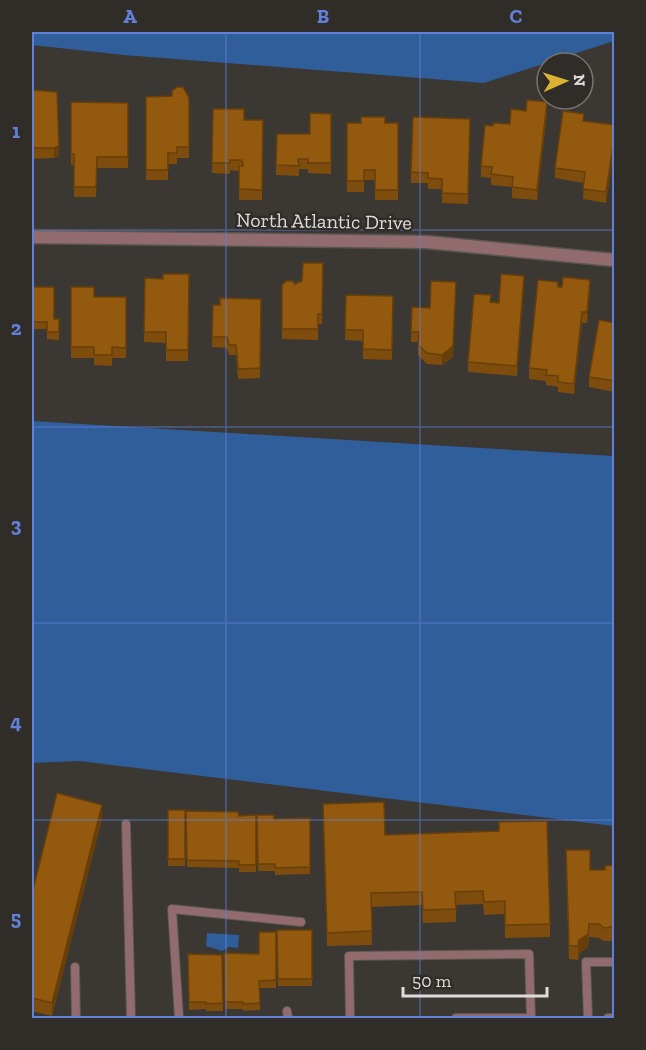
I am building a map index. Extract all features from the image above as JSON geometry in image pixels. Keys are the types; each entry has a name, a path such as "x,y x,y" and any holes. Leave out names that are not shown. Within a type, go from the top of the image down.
{"street":[{"name":"North Atlantic Drive","path":"32,237 426,242 615,260"}],"lane":[{"path":"126,824 131,1018"},
{"path":"179,1018 172,909 301,922"},
{"path":"350,1018 349,956 529,954 531,1018 456,1018"},
{"path":"588,1018 586,962 615,962"},
{"path":"75,967 76,1018"},
{"path":"609,1018 615,1018"}],"water":[{"path":"32,32 614,32 614,41 583,51 535,51 535,67 484,83 124,55 32,45"},
{"path":"32,421 614,456 614,826 79,761 32,763"},
{"path":"207,933 239,935 238,948 229,947 222,951 206,946"}],"building":[{"path":"177,87 183,87 189,98 189,147 177,147 177,153 168,153 168,170 146,170 146,97 172,96 172,91"},
{"path":"32,90 57,92 59,146 32,148"},
{"path":"527,100 535,101 535,111 546,111 537,190 512,187 513,177 491,174 492,167 481,166 485,125 510,124 511,109 526,111"},
{"path":"71,102 128,103 128,157 97,157 96,187 74,187 74,154 71,154"},
{"path":"213,109 244,109 244,120 263,120 262,190 239,189 239,166 243,166 241,160 230,160 230,163 212,163"},
{"path":"563,111 584,114 583,121 615,125 606,192 583,189 585,172 555,168"},
{"path":"310,113 331,114 331,163 308,163 308,159 298,159 299,166 276,165 277,134 310,134"},
{"path":"361,117 385,117 385,123 398,123 398,190 375,190 375,170 364,170 364,181 347,181 347,123 361,123"},
{"path":"413,117 470,119 468,194 442,193 442,179 428,178 428,173 411,172"},
{"path":"303,263 323,263 322,314 318,314 318,329 282,329 282,285 286,281 293,281 295,284 302,281"},
{"path":"163,274 189,274 188,350 166,350 166,332 144,332 145,278 163,279"},
{"path":"501,274 524,276 517,366 468,362 474,294 491,295 490,302 499,303"},
{"path":"563,277 590,280 587,312 582,312 574,384 558,382 558,376 546,375 547,370 529,368 538,280 558,282 558,287 562,287"},
{"path":"431,281 456,282 453,346 442,355 427,353 418,345 419,332 411,332 412,307 430,308"},
{"path":"32,287 54,287 54,319 59,319 59,332 47,332 47,322 32,322"},
{"path":"71,287 94,287 94,297 126,297 126,348 112,347 112,355 94,355 94,347 71,347"},
{"path":"346,295 393,296 392,350 363,349 363,330 345,330"},
{"path":"220,298 261,299 260,368 238,369 236,345 229,345 227,337 212,337 213,305 220,305"},
{"path":"599,320 615,323 615,381 589,377"},
{"path":"57,793 102,805 52,1003 32,998 32,894"},
{"path":"384,802 385,835 499,831 499,822 547,821 550,924 505,925 505,901 484,902 483,891 455,892 456,909 423,910 422,892 371,893 372,931 327,933 323,804"},
{"path":"168,810 185,810 185,859 168,859"},
{"path":"186,811 238,812 239,816 256,815 256,865 239,865 239,861 187,860"},
{"path":"257,815 274,815 274,819 310,818 310,867 275,868 275,864 258,864"},
{"path":"566,850 590,850 590,870 605,870 605,866 615,865 615,926 604,928 599,924 589,924 588,934 579,940 578,946 569,946"},
{"path":"277,930 312,930 312,979 278,979"},
{"path":"259,932 276,932 276,980 259,981 260,1003 225,1002 224,953 259,954"},
{"path":"188,954 222,955 223,1003 189,1002"}]}
